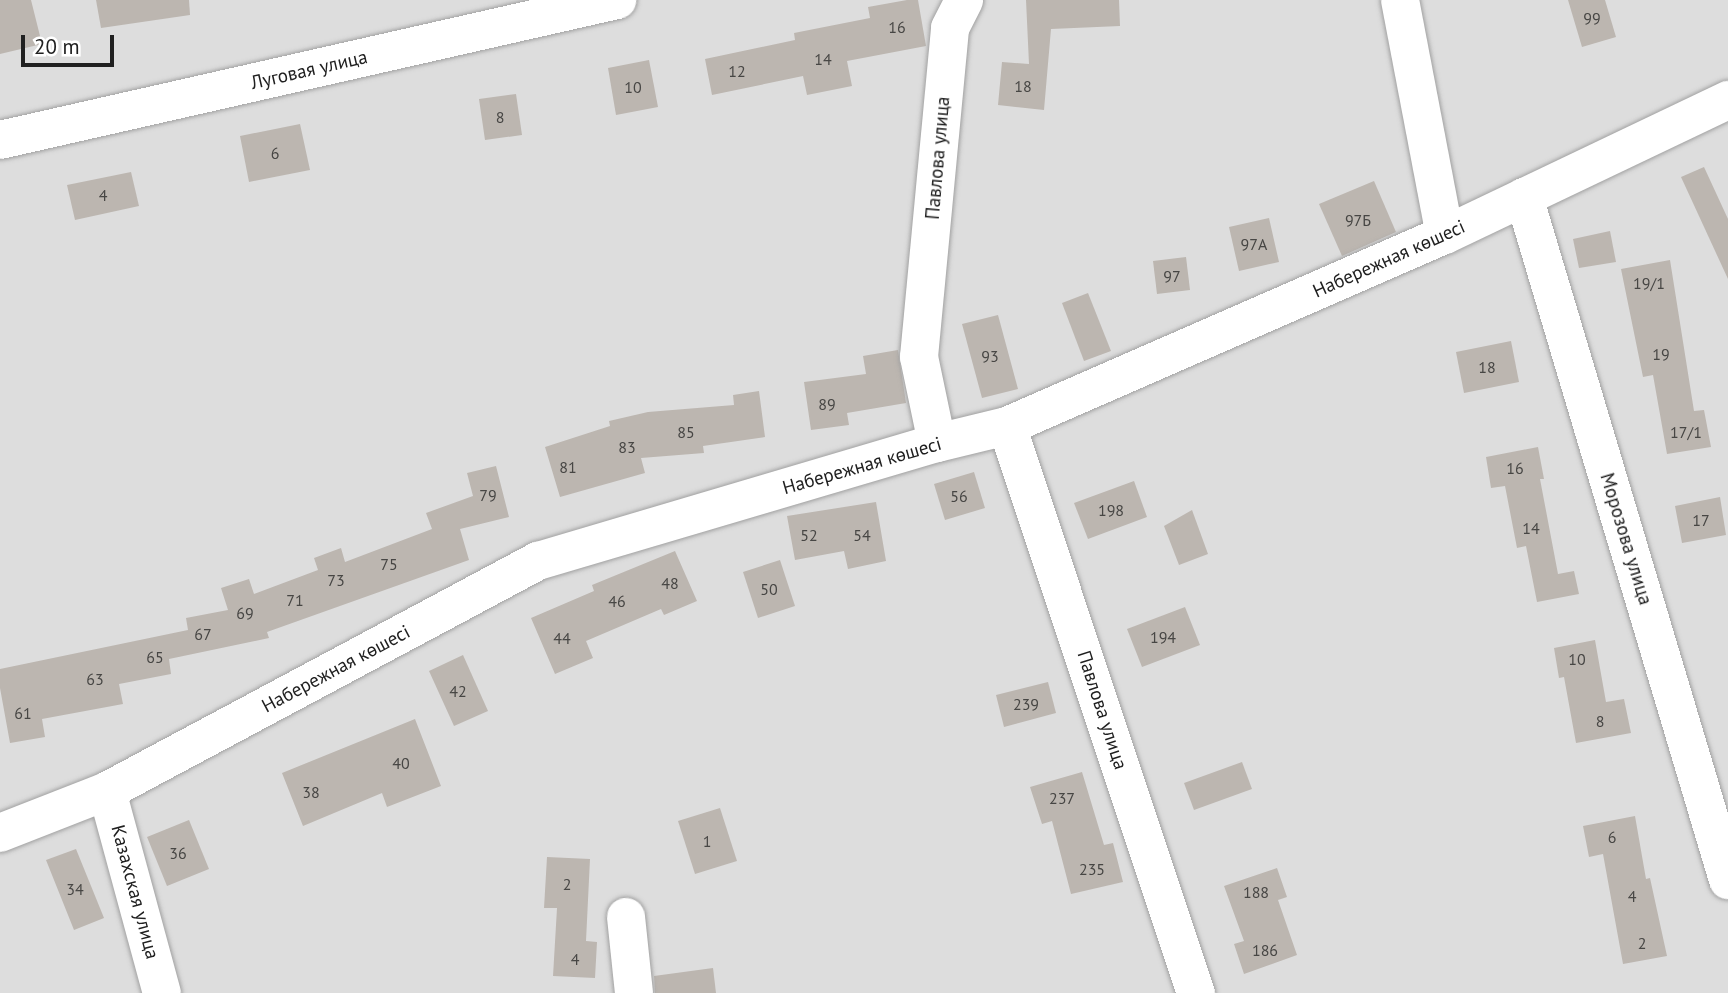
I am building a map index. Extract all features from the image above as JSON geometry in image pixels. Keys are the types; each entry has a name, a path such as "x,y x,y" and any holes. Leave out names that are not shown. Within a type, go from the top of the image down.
{"street":[{"name":"Луговая улица","path":"0,139 617,0"},
{"name":"Павлова улица","path":"937,443 919,357 950,28 964,0"},
{"path":"1401,0 1445,235"},
{"name":"Набережная көшесі","path":"0,833 107,790 538,561 937,443 1007,426 1445,235 1728,100"},
{"name":"Морозова улица","path":"1524,197 1728,880"},
{"name":"Павлова улица","path":"1007,426 1196,993"},
{"name":"Казахская улица","path":"107,790 162,993"},
{"path":"626,917 634,993"}],"shaded area":[{"path":"0,0 1728,0 1728,993 0,993"}],"building":[{"path":"0,0 31,0 42,44 0,54"},
{"path":"96,0 189,0 190,15 101,28"},
{"path":"918,0 926,46 847,61 852,86 807,95 803,76 712,95 705,59 795,40 794,33 870,18 868,7"},
{"path":"1026,0 1119,0 1120,26 1051,29 1044,110 998,105 1002,62 1029,64"},
{"path":"1568,0 1605,0 1616,37 1582,47"},
{"path":"649,60 658,107 616,115 608,68"},
{"path":"516,94 522,135 485,140 479,99"},
{"path":"300,124 310,170 249,182 240,136"},
{"path":"1704,167 1728,219 1728,279 1681,177"},
{"path":"131,172 139,206 75,220 67,185"},
{"path":"1374,181 1396,232 1342,256 1319,204"},
{"path":"1269,218 1279,262 1239,271 1229,227"},
{"path":"1610,231 1616,262 1579,268 1573,239"},
{"path":"1186,257 1190,290 1157,294 1153,261"},
{"path":"1670,260 1694,411 1704,410 1711,447 1667,454 1653,375 1643,377 1621,269"},
{"path":"1088,293 1111,351 1084,361 1062,303"},
{"path":"998,315 1018,389 982,398 962,324"},
{"path":"1511,341 1519,382 1464,393 1456,352"},
{"path":"898,350 906,403 847,413 849,425 811,430 804,382 866,374 863,356"},
{"path":"759,391 765,437 703,446 704,453 641,458 645,473 560,497 545,447 610,426 609,421 648,412 734,405 733,395"},
{"path":"1538,447 1544,479 1540,479 1558,574 1574,571 1579,594 1537,602 1526,546 1517,548 1505,486 1491,488 1486,457"},
{"path":"496,466 509,517 460,529 469,560 267,632 269,638 169,659 171,674 119,684 123,704 42,719 45,737 10,743 0,688 0,669 188,630 186,618 228,610 221,588 249,579 254,594 318,570 314,558 341,548 345,562 432,529 426,513 473,496 467,473"},
{"path":"974,472 985,508 945,520 934,484"},
{"path":"1134,481 1147,517 1088,539 1074,503"},
{"path":"1720,497 1726,535 1682,543 1675,506"},
{"path":"876,502 886,561 848,569 844,551 795,560 787,516"},
{"path":"1192,510 1208,554 1179,565 1164,526"},
{"path":"675,551 697,601 664,615 661,609 586,641 593,658 555,674 531,618 594,591 592,585"},
{"path":"780,560 795,606 758,618 743,572"},
{"path":"1185,607 1200,645 1142,667 1127,629"},
{"path":"1595,640 1606,702 1624,699 1631,733 1576,743 1564,677 1559,678 1554,648"},
{"path":"463,655 488,711 454,726 429,671"},
{"path":"1048,682 1056,713 1004,727 996,695"},
{"path":"415,719 441,786 387,807 382,793 303,826 282,773"},
{"path":"1242,762 1252,789 1194,810 1184,783"},
{"path":"1082,772 1104,845 1113,843 1123,882 1071,894 1052,821 1042,824 1030,787"},
{"path":"720,808 737,861 695,874 678,821"},
{"path":"1635,816 1646,879 1650,878 1667,956 1623,964 1603,854 1589,857 1583,826"},
{"path":"189,820 209,869 167,886 147,837"},
{"path":"76,849 104,918 74,930 46,860"},
{"path":"547,857 590,859 586,941 597,942 595,978 553,976 557,908 544,908"},
{"path":"1277,868 1287,897 1278,900 1297,955 1244,974 1234,944 1244,941 1224,886"},
{"path":"713,968 716,993 655,993 654,976"}]}
